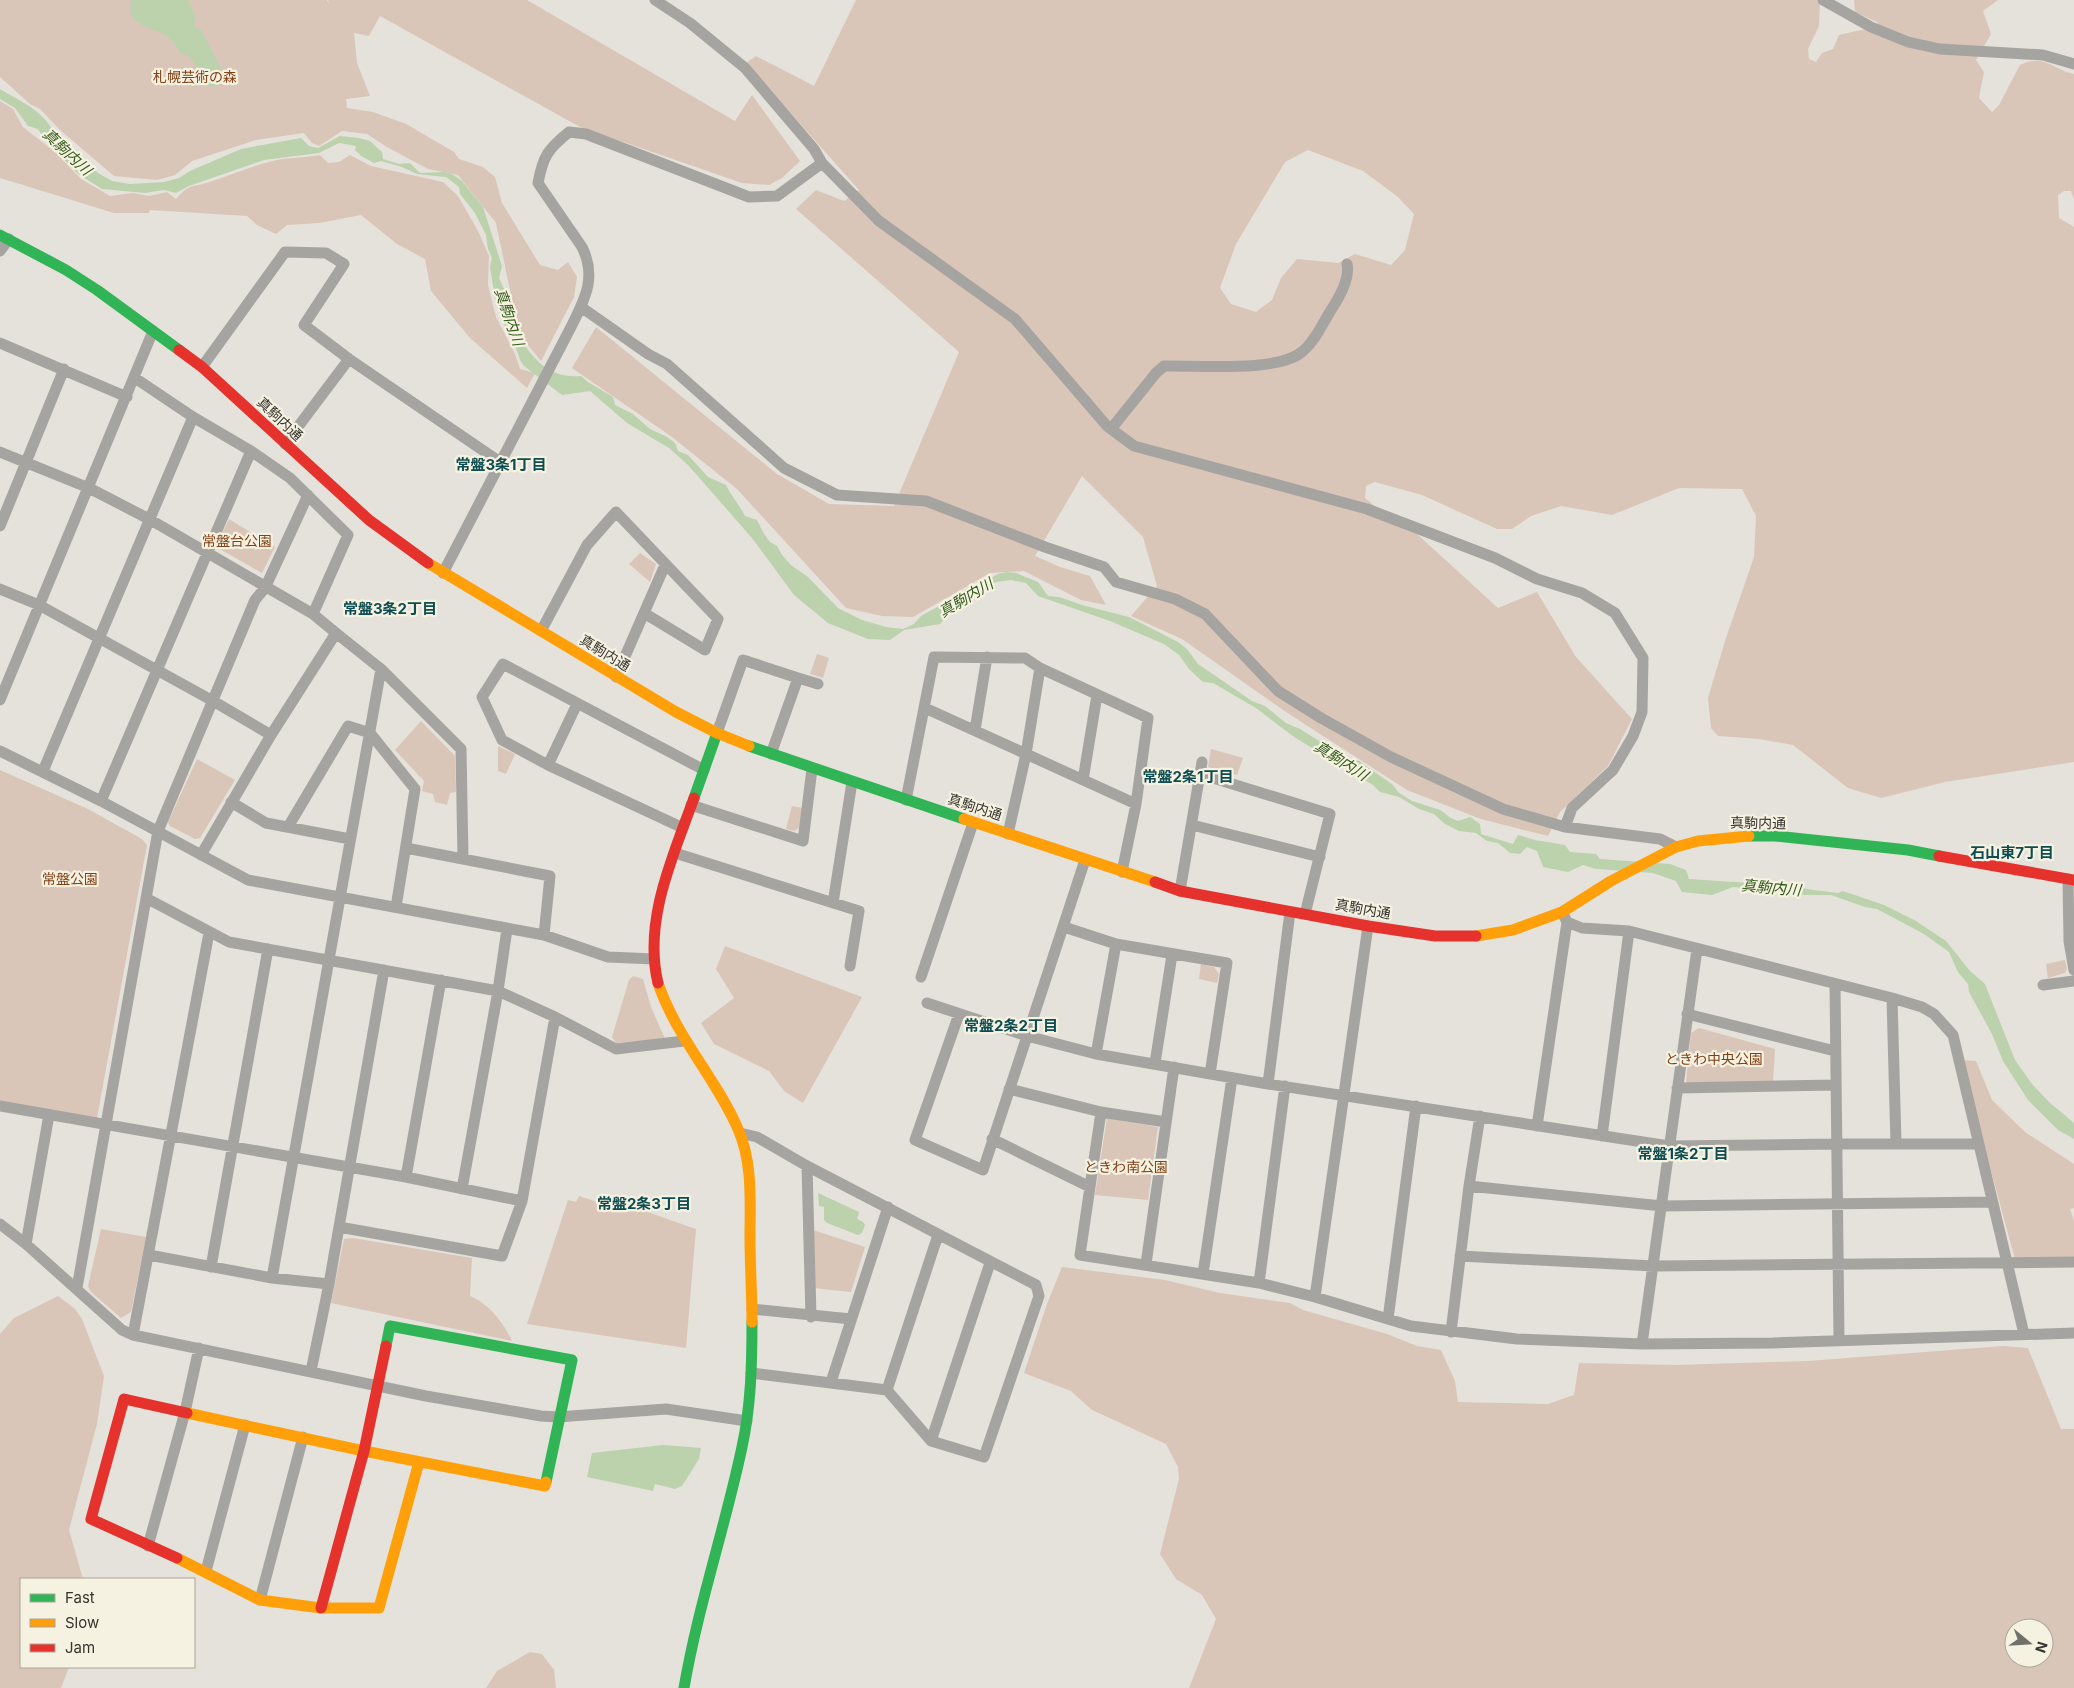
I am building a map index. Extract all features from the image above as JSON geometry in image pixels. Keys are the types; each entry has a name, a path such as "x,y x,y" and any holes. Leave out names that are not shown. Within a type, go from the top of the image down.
{"main road":[{"name":"真駒内通","path":"5,237 66,270 97,290 202,367 369,520 402,545 443,573 676,712 718,733 812,769 1180,891 1368,926 1435,936 1476,936 1513,930 1565,917 1611,881 1665,852 1676,847 1720,838 1776,836 1935,854 2071,879"},
{"path":"684,1688 691,1647 747,1421 751,1373 752,1310 749,1171 740,1133 720,1092 684,1041 670,1015 659,984 654,959 654,938 660,899 691,805 718,733"},
{"path":"321,1608 364,1451 390,1326 572,1360 558,1417 545,1486 364,1451 124,1399 91,1519 206,1571 260,1600 321,1608 379,1608 419,1462"}],"street":[{"path":"655,0 690,23 745,68 814,149 822,163 878,221 1015,319 1112,429 1134,446 1367,509 1495,558 1537,579 1582,593 1615,613 1642,658 1642,712 1633,736 1613,770 1572,808 1566,827"},
{"path":"1822,0 1871,27 1908,42 1940,49 2043,55 2074,64"},
{"path":"443,573 582,307 589,283 590,269 582,246 538,183 542,162 553,145 570,132 586,134 749,196 777,196 822,163"},
{"path":"0,251 5,237"},
{"path":"202,367 285,252 326,253 344,264 304,325 349,360 500,462"},
{"path":"1112,429 1156,373 1164,366 1240,366 1286,361 1303,352 1336,303 1349,272 1347,264"},
{"path":"582,307 648,354 667,364 784,468 837,495 926,501 1036,543 1104,566 1116,582 1175,599 1205,614 1278,691 1390,757 1503,810 1566,827 1660,839 1676,847"},
{"path":"0,700 153,331"},
{"path":"1,348 64,369 127,397"},
{"path":"285,444 349,360"},
{"path":"0,526 64,369"},
{"path":"135,378 193,417 251,451 290,478 348,535 313,614"},
{"path":"43,771 193,417"},
{"path":"101,801 251,451"},
{"path":"0,452 89,488 149,520 313,614 381,669 461,749 463,859"},
{"path":"77,1288 158,831 255,600 265,588 308,495"},
{"path":"542,632 587,545 616,512 718,619 705,650 644,613"},
{"path":"616,677 665,564"},
{"path":"0,589 39,605 213,701 270,736"},
{"path":"201,855 270,736 336,633"},
{"path":"906,800 926,708 934,657 1025,658 1040,668 1148,718 1136,804 1122,872"},
{"path":"975,730 987,657"},
{"path":"718,733 742,660 818,684"},
{"path":"683,828 548,765 502,740 482,697 503,664 704,770"},
{"path":"1008,834 1026,754 1040,668"},
{"path":"272,1278 381,669"},
{"path":"771,754 798,678"},
{"path":"1083,780 1097,694"},
{"path":"548,765 577,704"},
{"path":"926,708 1136,804"},
{"path":"288,827 348,726 370,733 415,789 396,908"},
{"path":"0,751 101,801 248,880 544,935 608,957 654,959"},
{"path":"1180,891 1202,762"},
{"path":"691,805 803,841 812,769"},
{"path":"1200,774 1330,814 1305,914"},
{"path":"833,902 852,782"},
{"path":"231,802 266,823 350,839"},
{"path":"921,977 973,823"},
{"path":"1192,825 1320,857"},
{"path":"406,848 550,876 544,935"},
{"path":"675,853 859,911 850,966"},
{"path":"959,1014 916,1140 983,1170 1085,860"},
{"path":"2071,879 2069,940 2074,970"},
{"path":"146,898 229,942 498,991 555,1017 616,1049 684,1041"},
{"path":"1268,1084 1290,912"},
{"path":"1537,1126 1565,917 1582,928 1629,931 1922,1007 1934,1014 1953,1035 2024,1334"},
{"path":"1315,1297 1368,926"},
{"path":"1064,927 1116,944 1227,963 1210,1074"},
{"path":"462,1188 498,991 507,929"},
{"path":"1602,1136 1629,931"},
{"path":"133,1334 209,933"},
{"path":"1096,1054 1116,944"},
{"path":"211,1267 268,949"},
{"path":"1642,1344 1697,949"},
{"path":"1155,1064 1172,955"},
{"path":"311,1371 329,1284 384,970"},
{"path":"406,1177 441,980"},
{"path":"2043,985 2074,981"},
{"path":"1835,984 1839,1340"},
{"path":"1892,998 1896,1144"},
{"path":"927,1003 1027,1036 1096,1054 1268,1084 1669,1146 1979,1144"},
{"path":"1687,1014 1835,1051"},
{"path":"339,1227 502,1256 522,1201 555,1017"},
{"path":"1146,1264 1174,1067"},
{"path":"1203,1274 1232,1078"},
{"path":"1677,1088 1835,1085"},
{"path":"1259,1283 1285,1086"},
{"path":"1009,1089 1101,1112 1166,1122"},
{"path":"0,1106 294,1159 406,1177 522,1201"},
{"path":"1388,1319 1416,1106"},
{"path":"1101,1112 1080,1255 1259,1283 1315,1297 1411,1326 1517,1338 1642,1344 2074,1333"},
{"path":"26,1244 48,1115"},
{"path":"1451,1332 1469,1186 1480,1116"},
{"path":"740,1133 757,1137 807,1166 1036,1286 1039,1296 984,1457 931,1441 887,1390 751,1373"},
{"path":"992,1139 1090,1187"},
{"path":"807,1166 811,1317"},
{"path":"1469,1186 1662,1206 1992,1202"},
{"path":"831,1382 888,1207"},
{"path":"0,1224 77,1288 122,1330 133,1334 379,1386 541,1416 558,1417 666,1409 747,1421"},
{"path":"887,1390 938,1235"},
{"path":"149,1256 272,1278 329,1284"},
{"path":"1460,1256 1654,1266 2074,1262"},
{"path":"931,1441 990,1263"},
{"path":"752,1310 851,1320"},
{"path":"148,1546 185,1412 199,1348"},
{"path":"206,1571 245,1425"},
{"path":"260,1600 303,1438"}],"green space":[{"name":"札幌芸術の森","path":"0,0 327,0 329,4 328,0 527,0 735,121 752,95 800,161 782,178 769,185 742,183 580,127 380,16 369,36 354,33 357,63 370,96 346,99 347,108 373,112 406,124 454,152 459,159 483,167 495,177 502,203 540,265 558,270 568,262 577,277 574,297 541,361 523,339 512,300 496,223 458,175 428,169 367,134 342,131 319,146 312,143 304,133 256,140 192,161 175,175 157,180 114,176 60,130 40,109 30,104 0,77"},
{"path":"856,0 1820,0 1819,26 1808,49 1809,59 1816,62 1822,53 1833,49 1839,35 1865,29 1881,35 1877,22 1855,12 1854,0 1998,0 1983,11 1991,34 1976,60 1984,72 1979,98 1992,112 1999,105 2020,65 2028,62 2042,61 2074,74 2074,200 2071,191 2064,191 2058,195 2059,218 2074,227 2074,762 1945,782 1881,798 1848,788 1793,745 1759,739 1718,736 1711,728 1708,698 1754,557 1756,516 1742,489 1679,488 1612,515 1561,506 1531,516 1512,529 1497,529 1422,495 1375,482 1366,486 1365,498 1383,513 1417,534 1498,608 1537,592 1576,657 1632,719 1608,766 1560,812 1548,836 1481,819 1407,790 1286,712 1182,639 1131,616 1157,586 1143,537 1082,476 1035,556 1060,567 1090,576 1106,605 1081,600 1024,571 990,573 913,617 882,616 846,608 737,489 672,437 572,368 596,327 777,474 829,504 894,506 959,352 796,209 816,190 844,201 859,190 746,63 756,56 814,86","holes":["1308,150 1363,171 1398,197 1414,214 1405,250 1391,265 1355,254 1338,263 1297,259 1281,278 1272,300 1256,312 1231,304 1220,288 1236,244 1285,162"]},
{"path":"0,101 13,109 23,127 56,153 81,179 110,196 133,193 149,196 167,192 176,199 191,187 257,165 320,155 328,163 339,162 350,155 371,166 443,182 458,196 478,231 489,256 488,285 496,317 515,354 520,369 535,373 527,388 470,338 431,291 425,259 397,244 361,215 319,223 287,225 276,234 257,225 247,216 150,210 149,213 114,213 0,178"},
{"name":"常盤台公園","path":"229,519 275,547 262,573 216,547"},
{"path":"640,553 656,564 650,582 629,564"},
{"path":"817,654 829,658 823,678 810,674"},
{"path":"421,721 455,756 456,792 450,793 447,805 435,802 433,794 422,791 424,781 395,750"},
{"path":"498,746 515,754 506,774 498,771"},
{"path":"1211,749 1243,758 1237,775 1208,767"},
{"path":"197,759 235,780 200,838 195,839 170,826 168,822"},
{"name":"常盤公園","path":"0,770 88,809 142,839 147,845 97,1118 0,1102"},
{"path":"792,806 803,808 799,828 794,831 786,829"},
{"path":"725,946 862,997 803,1103 784,1091 769,1071 714,1044 701,1023 734,998 716,969"},
{"path":"2065,960 2067,969 2065,973 2048,978 2046,964"},
{"path":"1201,964 1214,967 1219,974 1217,983 1199,979"},
{"path":"633,976 643,979 651,1007 665,1039 616,1043 612,1037 629,980"},
{"name":"ときわ中央公園","path":"1699,1028 1775,1049 1773,1083 1688,1086 1686,1081 1691,1033"},
{"path":"1961,1060 1976,1061 1992,1100 2025,1132 2074,1164 2074,1208 2070,1209 2074,1221 2074,1257 2015,1259"},
{"name":"ときわ南公園","path":"1107,1118 1158,1127 1148,1200 1095,1195"},
{"path":"579,1196 613,1207 616,1201 696,1229 686,1348 527,1324 568,1200 576,1202"},
{"path":"101,1229 146,1237 131,1312 121,1318 90,1291 88,1286"},
{"path":"813,1230 865,1247 851,1292 814,1288"},
{"path":"353,1238 472,1258 470,1296 483,1303 495,1314 505,1327 512,1341 331,1303 344,1239"},
{"path":"1062,1267 1165,1280 1220,1293 1290,1303 1303,1310 1387,1334 1417,1346 1441,1350 1455,1381 1458,1402 1548,1404 1574,1395 1579,1363 1675,1365 1808,1361 2003,1346 2028,1348 2061,1429 2074,1429 2074,1688 1189,1688 1216,1619 1202,1595 1176,1579 1160,1554 1179,1479 1178,1467 1166,1444 1092,1410 1071,1391 1024,1373 1047,1304"},
{"path":"58,1296 75,1309 82,1319 104,1376 97,1424 69,1530 83,1578 20,1578 20,1668 69,1668 61,1688 0,1688 0,1334 14,1318"},
{"path":"530,1652 542,1654 554,1670 556,1688 486,1688 497,1671"}],"water":[{"path":"132,0 188,0 196,17 194,26 201,30 228,81 213,87 205,85 200,81 192,60 180,53 170,39 135,20 130,8"},
{"name":"真駒内川","path":"0,89 32,108 46,120 54,136 98,173 112,181 130,184 164,182 179,178 190,171 241,149 301,138 309,146 318,148 340,136 370,141 382,152 383,159 399,164 410,163 420,173 444,172 452,174 462,181 483,207 502,266 499,278 507,295 509,316 536,360 556,373 568,376 581,376 613,397 615,405 633,414 650,429 675,443 678,451 688,455 708,477 726,485 745,516 757,520 770,542 777,546 791,565 808,577 838,608 862,620 886,627 903,629 914,624 921,616 998,574 1016,573 1038,582 1048,596 1059,597 1129,617 1178,642 1187,649 1198,664 1252,701 1265,706 1286,723 1300,729 1342,755 1359,761 1412,801 1440,810 1458,821 1470,817 1480,824 1481,834 1513,844 1518,835 1565,845 1570,852 1596,854 1600,859 1670,864 1686,870 1689,879 1750,883 1754,879 1813,890 1838,893 1843,891 1884,905 1916,921 1946,941 1970,971 1985,984 2015,1060 2032,1084 2049,1102 2074,1123 2074,1139 2058,1130 2028,1100 2003,1061 1992,1034 1969,992 1968,984 1958,972 1949,952 1924,934 1877,909 1865,907 1831,895 1805,895 1785,891 1733,887 1712,895 1682,892 1676,881 1653,873 1596,869 1583,865 1568,872 1543,867 1537,851 1527,847 1520,854 1510,853 1498,843 1487,841 1476,833 1459,831 1445,824 1434,814 1419,809 1399,797 1380,792 1373,785 1294,737 1256,708 1213,683 1203,682 1189,669 1179,655 1164,644 1110,621 1038,596 1026,583 1011,580 996,582 976,591 957,604 940,624 904,630 890,640 868,639 828,623 794,595 752,538 688,465 669,448 627,423 590,391 562,395 524,366 513,339 502,320 495,298 490,267 492,258 488,249 486,235 475,213 460,194 459,187 446,177 417,174 381,161 374,163 361,156 355,150 356,146 339,143 319,153 264,160 189,186 176,193 164,190 145,193 102,189 77,173 38,129 28,126 15,108 0,99"},
{"path":"818,1193 859,1212 857,1219 865,1225 862,1233 858,1235 827,1223 824,1220 824,1207 819,1206"},
{"path":"663,1445 701,1448 699,1459 682,1486 675,1489 655,1484 653,1491 587,1477 592,1453"}],"traffic: fast":[{"path":"0,235 66,270 97,290 179,350"},
{"path":"694,798 717,733"},
{"path":"749,746 964,819"},
{"path":"1749,836 1775,836 1908,850 1939,856"},
{"path":"684,1688 745,1432 750,1385 752,1322"},
{"path":"386,1346 390,1326 572,1360 546,1482"}],"traffic: slow":[{"path":"428,563 676,712 717,733 749,746"},
{"path":"964,819 1155,882"},
{"path":"1476,936 1513,930 1562,912 1611,881 1676,847 1698,841 1749,836"},
{"path":"658,983 675,1021 719,1092 743,1142 750,1183 752,1322"},
{"path":"187,1413 364,1451 545,1486 546,1482"},
{"path":"177,1558 260,1600 321,1608 379,1608 419,1462"}],"traffic: jam":[{"path":"179,350 202,367 369,520 428,563"},
{"path":"658,983 654,960 654,936 657,913 669,866 694,798"},
{"path":"1939,856 2074,880"},
{"path":"1155,882 1180,891 1368,926 1435,936 1476,936"},
{"path":"321,1608 364,1451 386,1346"},
{"path":"177,1558 91,1519 124,1399 187,1413"}],"district":[{"name":"常盤3条1丁目","path":"501,465"},
{"name":"常盤3条2丁目","path":"390,609"},
{"name":"常盤2条1丁目","path":"1188,777"},
{"name":"石山東7丁目","path":"2012,853"},
{"name":"常盤2条2丁目","path":"1011,1026"},
{"name":"常盤1条2丁目","path":"1683,1154"},
{"name":"常盤2条3丁目","path":"644,1204"}]}
